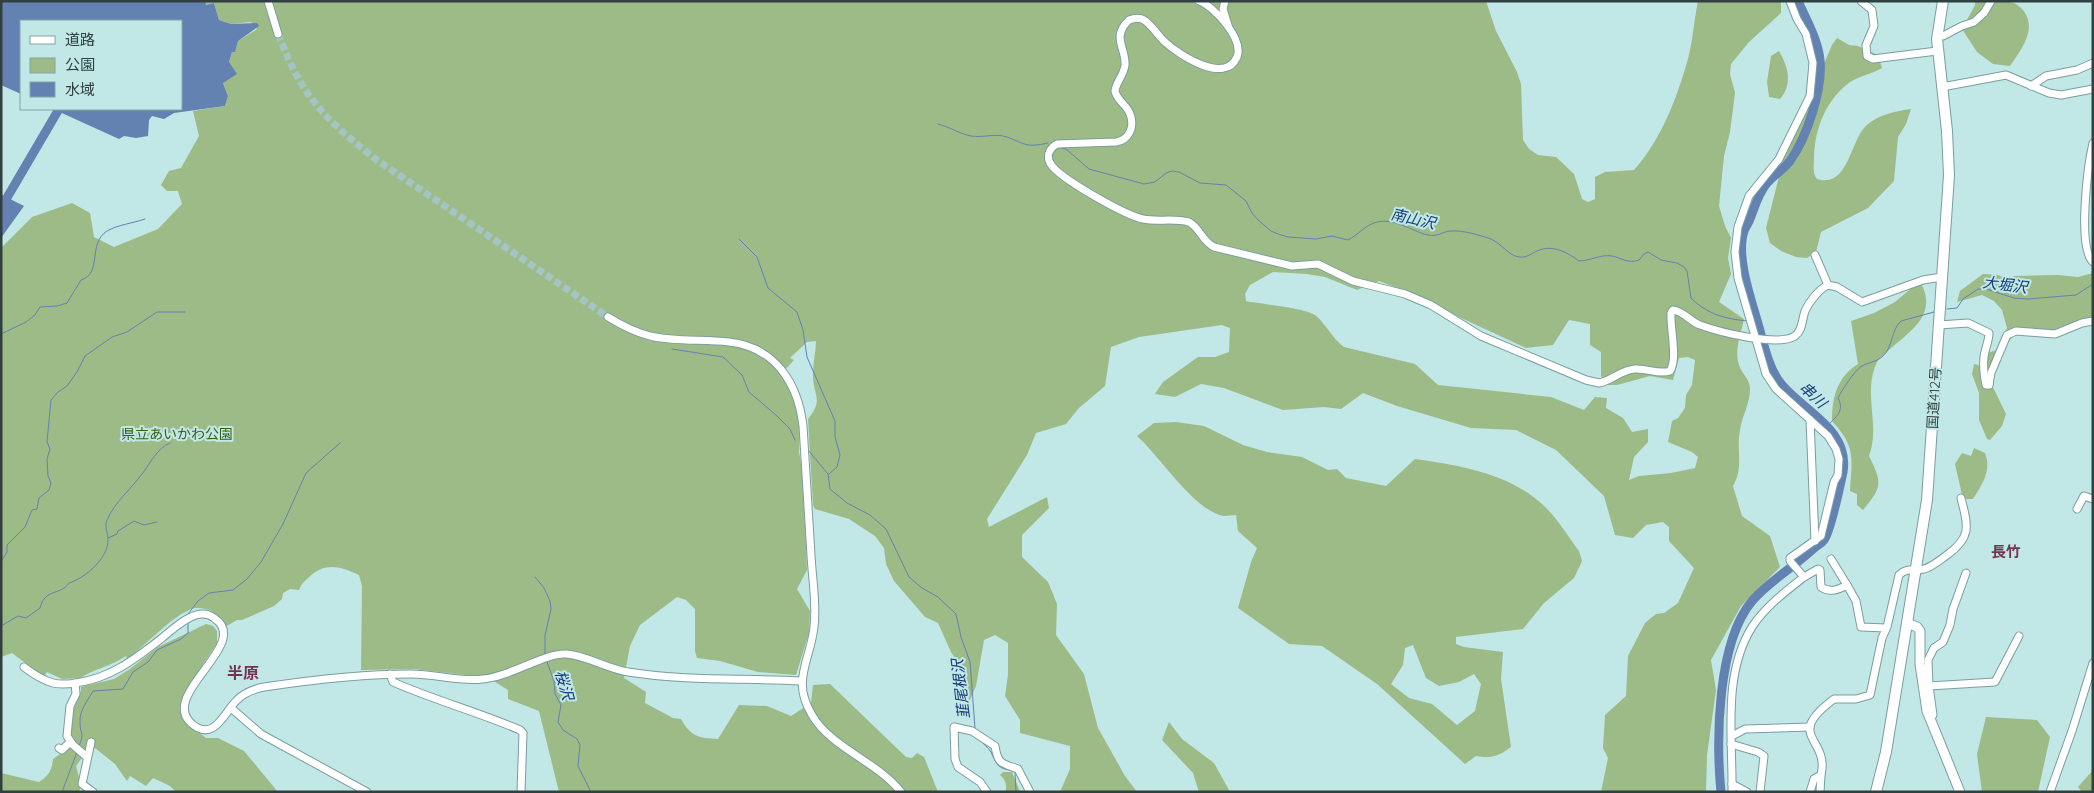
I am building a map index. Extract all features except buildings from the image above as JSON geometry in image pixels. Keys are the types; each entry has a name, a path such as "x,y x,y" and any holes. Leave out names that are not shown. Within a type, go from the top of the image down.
{"highway":[{"name":"国道412号","path":"1876,792 1885,734 1917,570 1930,473 1949,175 1947,137 1937,51 1942,1"}],"main road":[{"path":"1907,624 1917,627 1920,632 1920,669 1930,719 1960,792"}],"street":[{"path":"268,1 278,34"},
{"path":"1199,1 1212,8 1237,40 1239,48 1237,57 1226,67 1212,69 1174,49 1143,19 1129,20 1120,35 1125,65 1114,91 1130,114 1131,127 1128,135 1121,141 1116,142 1057,144 1050,149 1048,157 1053,167 1100,201 1145,219 1189,222 1194,225 1204,242 1210,245 1292,266 1318,264 1353,281 1405,294 1431,305 1481,336 1594,383 1604,382 1622,371 1632,369 1648,369 1665,373 1670,371 1674,359 1670,322 1671,313 1674,310 1700,325 1738,336 1786,339 1798,333 1805,311 1823,288 1828,285 1837,287 1858,301 1864,302 1909,285 1942,277"},
{"path":"1225,1 1223,9 1230,30"},
{"path":"1790,1 1797,19 1806,34 1813,63 1810,96 1779,159 1749,196 1738,227 1735,252 1738,278 1764,370 1772,384 1830,439 1839,460 1838,475 1834,482 1821,536 1790,558 1790,561 1803,576"},
{"path":"1861,1 1872,10 1874,26 1866,45 1867,56 1873,59 1937,51"},
{"path":"1937,36 1943,36 1974,22 1984,13 1991,1"},
{"path":"2031,86 2046,76 2077,70 2093,63"},
{"path":"1942,87 2006,75 2049,94 2061,96 2093,89"},
{"path":"2093,143 2088,169 2084,222 2085,244 2089,258 2093,262"},
{"path":"1814,255 1828,285"},
{"path":"608,317 636,332 665,338 730,342 748,346 775,363 789,379 799,400 803,426 814,618 814,628 803,667 802,681 808,707 816,722 828,733 888,778 901,792"},
{"path":"1939,326 1968,323 1989,333 1984,356 1986,385 1989,385 1994,367 2007,335 2010,333 2016,331 2054,334 2093,321"},
{"path":"1810,420 1815,540"},
{"path":"2076,509 2084,496 2093,499"},
{"path":"1820,792 1820,757 1810,737 1812,719 1834,698 1856,700 1870,695 1882,638 1899,575 1908,569 1925,569 1959,546 1967,534 1967,522 1961,498"},
{"path":"1831,559 1856,600 1861,627 1886,628"},
{"path":"1747,792 1732,788 1732,707 1737,663 1746,638 1759,618 1803,576 1818,569 1820,570 1821,587 1826,590 1837,590 1847,585"},
{"path":"1930,719 1933,715 1928,660 1934,648 1943,642 1950,626 1953,609 1966,573"},
{"path":"24,667 46,681 61,684 75,683 103,676 120,669 188,619 198,614 212,616 221,624 223,636 217,653 185,699 184,711 187,718 197,727 210,728 223,720 242,696 252,690 264,687 390,674 423,674 463,679 483,679 506,675 552,656 563,654 574,655 611,668 654,675 802,681"},
{"path":"1929,686 1996,682 2019,636"},
{"path":"2050,792 2072,732 2093,663"},
{"path":"390,674 393,682 416,693 452,703 520,730 523,733 521,792"},
{"path":"75,683 76,694 70,706 66,733 70,742 87,757"},
{"path":"231,708 261,734 367,792"},
{"path":"987,792 980,782 958,767 955,759 954,727 972,731 995,746 999,762 1018,769 1030,792"},
{"path":"1732,740 1745,729 1810,727"},
{"path":"1732,740 1764,756 1760,792"},
{"path":"59,748 62,750 70,742"},
{"path":"91,742 82,784 93,792"},
{"path":"1810,792 1814,779 1821,775"}],"green space":[{"name":"県立あいかわ公園","path":"205,1 1486,1 1496,31 1517,72 1521,84 1523,140 1529,149 1538,155 1556,157 1574,174 1582,199 1588,202 1595,199 1595,177 1605,172 1634,170 1660,132 1679,89 1688,59 1698,1 1781,1 1781,13 1749,42 1731,64 1730,74 1735,93 1730,132 1724,156 1719,206 1731,238 1728,258 1731,274 1719,302 1744,319 1737,354 1740,368 1749,382 1750,389 1749,400 1740,430 1739,466 1733,486 1742,516 1770,536 1780,567 1741,606 1711,660 1716,690 1707,755 1706,792 1601,792 1608,758 1603,748 1605,715 1626,696 1628,656 1645,623 1656,614 1664,613 1678,603 1694,568 1669,541 1669,527 1663,522 1646,525 1633,538 1615,535 1604,496 1556,450 1516,430 1471,428 1397,406 1363,393 1341,409 1324,407 1283,410 1224,388 1201,384 1175,397 1155,394 1163,382 1198,357 1215,357 1229,352 1230,328 1222,325 1139,337 1111,347 1105,386 1079,408 1066,424 1036,433 1027,455 987,519 989,527 1047,497 1049,508 1022,535 1022,557 1048,582 1057,604 1056,635 1084,674 1098,728 1125,776 1137,792 1060,792 1070,769 1070,746 1020,733 1020,720 1005,696 1008,675 1008,643 995,635 984,640 976,686 969,702 967,683 961,667 951,652 938,623 925,617 894,581 886,564 884,548 875,536 849,519 815,509 813,505 808,419 817,401 813,380 816,341 807,342 790,358 794,360 783,372 794,400 800,423 799,452 803,473 807,570 797,589 810,611 809,633 796,675 758,672 720,661 697,658 695,651 695,609 686,600 677,597 640,625 630,646 624,678 646,692 645,703 673,718 681,719 688,730 696,735 718,739 739,705 767,706 791,716 811,703 813,685 830,684 906,757 912,758 917,753 924,757 938,792 559,792 539,711 508,699 508,690 484,675 474,676 414,669 361,670 362,586 359,575 339,568 326,568 314,573 299,590 290,589 283,593 282,599 274,606 242,620 237,620 225,627 212,611 201,608 191,609 174,619 127,659 126,656 80,678 62,679 47,672 44,677 12,653 1,657 1,248 32,217 72,203 90,213 94,237 114,247 158,229 182,204 178,191 167,191 161,185 169,171 181,168 199,136 193,111 225,106 228,96 223,83 232,52 235,51 238,41 257,29 251,22 231,24 219,20 214,3 205,5","holes":["1273,272 1325,277 1357,290 1379,281 1429,300 1459,317 1526,348 1553,345 1569,320 1590,324 1590,345 1601,352 1601,376 1607,385 1617,385 1650,376 1673,380 1679,358 1688,357 1695,360 1692,385 1686,395 1685,408 1678,418 1672,421 1668,442 1692,452 1698,457 1695,468 1671,473 1639,476 1629,480 1634,457 1648,442 1648,429 1632,432 1623,418 1606,408 1607,398 1595,397 1584,410 1551,397 1438,385 1415,364 1344,347 1315,315 1293,308 1246,301 1245,294 1250,285"]},
{"path":"1975,1 2012,2 2023,10 2027,17 2029,25 2026,39 2010,66 1993,64 1977,52 1962,29 1975,5"},
{"path":"1837,38 1849,45 1858,46 1878,55 1882,68 1850,82 1834,97 1828,106 1823,115 1815,146 1814,174 1817,179 1828,180 1836,177 1848,161 1861,132 1871,122 1888,114 1911,109 1906,124 1898,137 1894,181 1868,208 1821,232 1816,252 1807,258 1796,257 1781,251 1770,243 1766,228 1784,157 1832,45"},
{"path":"1779,51 1788,75 1787,87 1780,99 1769,97 1767,82 1771,56"},
{"path":"2093,273 2093,322 2081,320 2067,333 2045,331 2014,335 2007,344 2001,359 1988,377 2006,414 2002,426 1990,440 1987,439 1979,420 1979,393 1972,374 1974,364 1981,366 1987,353 1997,350 2007,328 2002,310 1994,301 1982,295 1957,302 1960,291 1983,274 1998,275 2012,281 2014,276 2058,275 2078,277"},
{"path":"1920,281 1925,293 1926,303 1920,320 1907,335 1880,358 1873,374 1871,397 1873,433 1869,456 1876,472 1878,484 1874,495 1863,510 1857,505 1857,494 1850,491 1852,461 1849,446 1840,430 1832,421 1833,404 1837,389 1845,375 1858,364 1851,321 1874,313 1895,302"},
{"path":"1176,422 1204,426 1243,445 1267,452 1302,457 1328,470 1337,469 1346,478 1386,486 1415,459 1448,464 1498,477 1528,493 1541,503 1579,551 1582,561 1574,578 1544,603 1523,629 1456,637 1456,644 1464,647 1503,652 1501,679 1511,747 1495,756 1476,756 1465,764 1377,684 1322,646 1289,644 1238,608 1257,548 1238,531 1236,515 1224,516 1213,512 1201,504 1189,494 1137,436 1154,423","holes":["1413,645 1426,678 1439,686 1459,682 1474,674 1481,684 1475,711 1457,725 1432,704 1409,698 1391,684 1403,665 1405,648"]},
{"path":"1974,448 1985,453 1987,471 1983,483 1973,499 1963,499 1955,464 1962,453 1971,456"},
{"path":"206,624 213,626 217,631 217,643 187,689 181,713 186,722 206,738 218,738 244,751 278,792 176,792 170,786 153,778 146,786 130,776 127,781 115,764 95,748 87,751 76,766 81,786 79,792 1,792 1,773 39,782 49,773 53,759 69,748 70,719 81,687 114,679 158,647"},
{"path":"1986,717 2037,720 2050,737 2038,792 1982,792 1977,754"},
{"path":"1169,722 1182,739 1214,763 1230,792 1199,792 1193,773 1162,740"},
{"path":"2093,770 2093,792 2082,792 2078,787"},
{"path":"1003,772 1012,772 1020,792 1005,792 1006,783 1000,775"}],"water":[{"path":"1,1 205,1 206,5 214,3 219,20 231,24 257,23 259,26 238,41 235,52 232,52 229,62 237,74 223,83 228,96 225,106 174,113 164,119 152,116 149,120 148,136 136,138 124,136 119,139 55,110 182,110 182,20 20,20 20,94 1,85"},
{"path":"1,196 24,206 1,238"}],"waterway":[{"name":"串川","path":"1721,792 1719,720 1725,666 1740,619 1752,601 1766,587 1824,540 1832,518 1843,472 1843,457 1840,444 1833,433 1782,385 1771,367 1749,295 1743,267 1742,242 1744,231 1764,187 1788,164 1796,151 1808,126 1819,85 1819,52 1798,1"},
{"path":"1,208 58,110"},
{"name":"南山沢","path":"938,124 971,136 1002,136 1030,145 1048,143"},
{"name":"南山沢","path":"1058,147 1066,149 1089,169 1144,184 1155,182 1166,173 1172,171 1179,172 1200,183 1226,185 1246,201 1252,213 1271,231 1288,237 1316,239 1332,236 1348,240 1369,225 1384,221 1397,223 1428,235 1455,231 1476,234 1491,239 1519,257 1548,248 1564,252 1579,261 1608,256 1632,261 1639,260 1648,252 1661,260 1677,263 1684,267 1687,271 1691,298 1697,304 1710,312 1724,317 1748,321"},
{"path":"1,334 26,322 35,315 40,307 57,306 67,303 81,280 92,271 96,250 101,237 111,229 145,219"},
{"path":"739,239 757,257 768,288 797,312 803,330 807,357 835,421 835,437 840,455 837,467 829,474"},
{"name":"大堀沢","path":"1947,309 1957,308 1963,299 1978,289 1986,289 2014,298 2028,299 2076,295 2093,284"},
{"path":"1,562 7,552 7,545 25,527 32,510 37,509 39,498 49,490 51,483 48,476 47,459 50,449 47,442 51,400 67,386 85,356 112,337 127,332 157,312 185,312"},
{"name":"大堀沢","path":"1827,426 1840,410 1838,398 1848,381 1862,366 1883,356 1889,348 1895,329 1901,321 1934,312"},
{"name":"韮尾根沢","path":"672,349 723,357 742,375 749,392 790,429 795,440"},
{"path":"1,626 18,616 26,618 40,608 45,597 82,577 95,566 105,553 108,539 106,525 110,514 158,452 170,443"},
{"path":"188,614 198,601 209,593 233,590 247,579 261,562 283,524 306,473 340,443"},
{"name":"韮尾根沢","path":"808,450 828,474 830,489 847,503 870,515 886,529 909,577 922,588 938,597 956,614 961,637 970,662 975,728"},
{"path":"108,538 117,534 118,531 134,521 144,525 157,522"},
{"name":"桜沢","path":"535,577 544,588 550,601 551,609 545,635 545,655"},
{"path":"79,746 82,736 80,726 81,714 93,691 123,689 133,672 148,662 157,650 181,639 188,633 188,623"},
{"name":"桜沢","path":"547,662 554,681 555,694 561,705 558,722 563,730 577,739 580,745 578,766 591,792"},
{"name":"韮尾根沢","path":"979,739 990,750 998,765 1004,769 1012,770"},
{"path":"62,792 77,752"},
{"name":"韮尾根沢","path":"1015,772 1016,792"}],"tunnel":[{"path":"278,34 293,68 307,92 333,123 349,137 374,158 608,317"}],"district":[{"name":"長竹","path":"2006,552"},
{"name":"半原","path":"243,673"}]}
